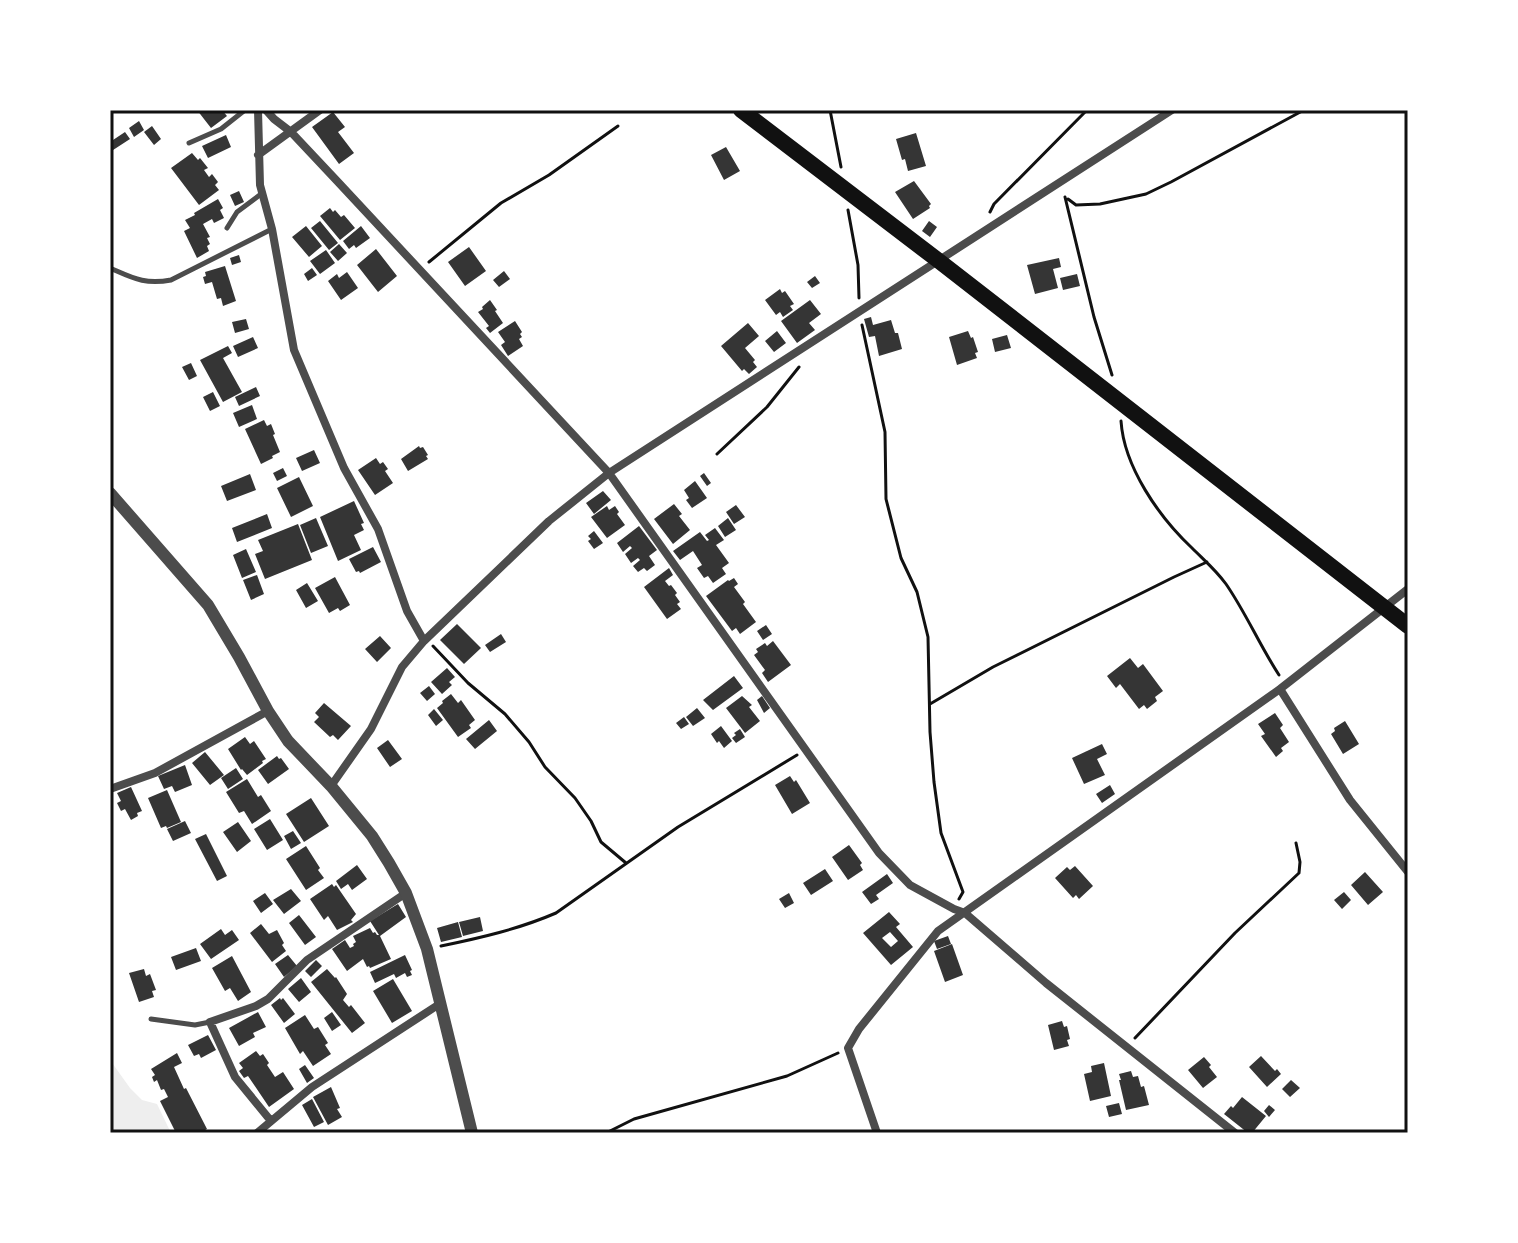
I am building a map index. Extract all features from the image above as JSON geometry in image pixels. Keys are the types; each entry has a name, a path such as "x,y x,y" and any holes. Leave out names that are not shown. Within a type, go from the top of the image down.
{"main road":[{"path":"741,110 1408,626"}],"street":[{"path":"258,110 262,193 272,229 294,350 344,468 378,529 407,611 424,641"},
{"path":"266,110 291,132 609,473 879,853 910,885 965,913 1046,983 1235,1133"},
{"path":"258,155 320,110"},
{"path":"331,786 371,729 402,667 424,641 549,521 609,473 1172,110"},
{"path":"110,493 208,605 288,741 331,786 372,836 406,893 427,949 472,1133"},
{"path":"877,1133 848,1048 859,1029 938,931 1283,687 1408,589"},
{"path":"1283,687 1350,800 1408,872"},
{"path":"110,789 155,773 268,711"},
{"path":"271,1121 235,1077 210,1022 268,999 307,960 406,893"},
{"path":"257,1133 312,1087 441,1003"}],"lane":[{"path":"189,143 221,129 245,110"},
{"path":"227,228 237,212 262,193"},
{"path":"110,268 154,283 171,280 272,229"},
{"path":"151,1019 195,1025 210,1022"}],"path":[{"path":"830,110 858,265 859,313 885,432 886,499 901,558 917,592 928,637 934,782 941,833 963,892 954,909"},
{"path":"981,234 994,204 1087,110"},
{"path":"1065,197 1076,205 1100,204 1146,194 1304,110"},
{"path":"420,270 501,203 549,175 618,126"},
{"path":"1061,181 1094,317 1112,375"},
{"path":"717,454 785,386 802,363 809,345"},
{"path":"1123,404 1122,436 1146,491 1165,519 1228,586 1283,687"},
{"path":"930,704 993,667 1207,562"},
{"path":"424,641 436,648 468,683 505,714 545,767 575,798 601,842 626,863"},
{"path":"427,949 479,938 556,913 678,827 807,749"},
{"path":"1127,1046 1235,933 1299,873 1296,843"},
{"path":"606,1133 634,1119 787,1076 848,1048"}],"shaded area":[{"path":"110,1060 142,1100 157,1104 171,1133 110,1133"}],"building":[{"path":"197,110 222,110 227,116 211,128"},
{"path":"333,112 345,127 338,132 354,153 339,164 312,127"},
{"path":"139,121 144,130 134,137 129,128"},
{"path":"152,126 161,139 154,145 144,132"},
{"path":"125,132 130,139 110,152 110,142"},
{"path":"916,133 926,166 908,171 896,139"},
{"path":"226,135 231,147 208,158 202,146"},
{"path":"726,147 740,171 724,180 711,155"},
{"path":"192,153 208,168 204,170 209,177 212,174 218,182 215,185 219,190 199,205 171,168"},
{"path":"914,181 931,204 930,208 913,219 895,192"},
{"path":"239,191 244,202 235,206 230,195"},
{"path":"218,199 224,218 203,224 210,237 207,238 209,251 197,258 184,231 190,228 185,220"},
{"path":"330,208 341,217 344,215 355,228 340,240 320,216"},
{"path":"320,221 338,243 329,250 311,228"},
{"path":"929,221 937,227 930,237 922,231"},
{"path":"306,226 322,246 309,257 292,237"},
{"path":"361,226 370,238 349,249 343,241"},
{"path":"339,244 347,253 338,261 330,252"},
{"path":"469,247 486,271 465,286 448,262"},
{"path":"376,249 397,276 378,292 357,265"},
{"path":"326,250 335,263 320,274 310,261"},
{"path":"239,255 241,262 232,265 230,258"},
{"path":"1059,258 1061,267 1053,269 1058,288 1035,294 1027,265"},
{"path":"225,266 236,301 223,306 221,298 217,299 212,282 205,284 203,277 206,276 205,272"},
{"path":"312,268 317,275 308,281 304,274"},
{"path":"504,271 510,279 499,287 493,280"},
{"path":"347,272 358,288 341,300 328,281 337,274 339,278"},
{"path":"1077,274 1080,286 1063,290 1060,278"},
{"path":"815,276 820,283 812,288 807,282"},
{"path":"780,289 794,304 790,306 793,310 783,317 780,312 776,315 765,300"},
{"path":"490,300 503,323 490,333 486,328 489,326 478,312"},
{"path":"810,300 821,314 809,323 815,330 797,343 781,321"},
{"path":"871,317 873,325 891,320 902,349 879,356 875,336 869,337 864,319"},
{"path":"246,319 249,329 235,333 232,322"},
{"path":"515,321 522,332 519,339 523,346 508,356 501,345 505,342 498,332"},
{"path":"748,323 759,336 745,348 757,367 749,374 744,369 742,371 721,346"},
{"path":"777,331 786,343 774,352 765,341"},
{"path":"968,331 978,352 975,353 977,358 957,365 949,337"},
{"path":"1007,335 1011,348 995,352 992,339"},
{"path":"253,337 258,348 238,357 233,346"},
{"path":"228,346 232,353 223,358 242,392 223,402 200,360"},
{"path":"191,363 197,376 189,380 182,367"},
{"path":"256,387 260,396 239,406 235,397"},
{"path":"213,392 220,406 210,411 203,397"},
{"path":"252,405 257,419 239,427 233,413"},
{"path":"264,420 267,426 271,424 280,452 261,464 245,429"},
{"path":"419,446 423,447 428,459 408,471 401,459"},
{"path":"314,450 320,463 302,471 296,458"},
{"path":"376,458 388,469 385,471 393,483 375,495 358,470"},
{"path":"283,468 287,476 277,481 273,473"},
{"path":"704,473 711,483 707,486 700,476"},
{"path":"250,474 256,490 227,501 221,486"},
{"path":"299,477 313,506 291,517 277,488"},
{"path":"695,481 707,498 692,508 684,490"},
{"path":"603,491 611,500 594,514 586,503"},
{"path":"354,501 364,523 361,524 364,530 354,535 361,550 338,561 320,517"},
{"path":"674,504 690,530 673,544 654,519"},
{"path":"736,505 745,517 734,524 726,512"},
{"path":"607,506 609,510 615,506 625,525 607,538 591,517"},
{"path":"267,514 272,528 237,542 232,528"},
{"path":"316,518 328,546 311,553 300,525"},
{"path":"728,518 736,530 725,537 718,526"},
{"path":"298,524 312,560 265,579 255,554 263,551 258,540"},
{"path":"639,526 657,550 649,556 655,565 647,571 644,568 638,572 633,566 640,560 638,558 631,563 625,554 632,548 630,546 623,552 617,543"},
{"path":"715,528 724,540 716,545 729,563 722,568 726,574 713,583 708,576 704,578 697,568 702,565 693,551 680,560 673,551 700,532 709,540 705,535"},
{"path":"594,531 603,543 594,549 588,536"},
{"path":"373,547 381,562 360,573 356,572 349,559"},
{"path":"246,549 256,572 242,578 233,555"},
{"path":"669,568 673,575 665,581 677,593 675,595 680,602 677,604 681,609 667,619 644,587"},
{"path":"257,575 264,594 251,600 243,580"},
{"path":"335,577 350,605 329,613 315,588"},
{"path":"734,578 738,584 734,587 756,622 740,634 736,628 732,631 706,596"},
{"path":"307,583 318,601 306,608 296,590"},
{"path":"457,624 481,648 464,664 440,640"},
{"path":"766,625 772,634 763,640 757,631"},
{"path":"501,634 506,642 490,652 485,645"},
{"path":"380,636 391,648 377,662 365,649"},
{"path":"773,641 791,665 768,682 762,673 765,670 754,655 758,652 756,649"},
{"path":"1130,658 1138,668 1143,664 1163,691 1147,709 1144,705 1139,709 1120,684 1116,688 1107,676"},
{"path":"447,668 455,677 449,682 452,685 442,694 431,682"},
{"path":"734,676 743,688 713,710 703,700"},
{"path":"429,686 435,694 427,701 420,693"},
{"path":"451,694 458,703 461,700 475,720 469,725 471,728 458,737 437,708"},
{"path":"742,696 752,705 749,707 760,721 745,733 726,708"},
{"path":"762,696 770,708 764,713 757,700"},
{"path":"324,703 351,726 338,740 314,722 319,717 315,713"},
{"path":"697,708 705,718 693,726 686,717"},
{"path":"434,709 443,720 436,726 428,715"},
{"path":"1275,713 1289,742 1276,757 1261,736 1265,734 1258,724"},
{"path":"684,717 689,724 681,729 676,723"},
{"path":"489,720 497,731 475,749 466,739"},
{"path":"1345,721 1359,744 1343,754 1331,734"},
{"path":"721,726 732,741 724,748 711,734"},
{"path":"740,729 745,737 736,743 732,738"},
{"path":"245,737 250,744 254,741 266,759 247,775 228,749"},
{"path":"388,740 402,759 390,767 377,748"},
{"path":"1102,744 1107,754 1097,759 1105,775 1084,784 1072,758"},
{"path":"205,752 224,775 210,785 192,763"},
{"path":"277,756 289,769 268,784 258,770"},
{"path":"185,765 192,785 175,792 172,786 164,789 158,776"},
{"path":"236,768 243,779 228,789 221,778"},
{"path":"790,776 794,782 796,780 810,803 792,814 775,785"},
{"path":"247,779 271,811 252,824 244,811 239,813 226,792"},
{"path":"1110,785 1115,794 1102,803 1096,794"},
{"path":"131,787 142,811 131,820 125,809 121,811 117,793"},
{"path":"167,790 181,822 161,828 148,798"},
{"path":"311,798 329,826 304,842 286,814"},
{"path":"270,819 283,840 267,850 254,829"},
{"path":"185,821 191,833 173,841 167,829"},
{"path":"238,822 251,841 237,852 223,832"},
{"path":"293,831 301,843 291,849 284,836"},
{"path":"206,834 227,876 217,881 195,839"},
{"path":"849,845 862,863 863,870 848,880 832,857"},
{"path":"306,846 324,878 306,890 286,859"},
{"path":"357,865 367,879 352,890 348,884 341,889 336,881"},
{"path":"1075,866 1093,886 1079,899 1076,895 1073,898 1055,878 1067,867 1070,870"},
{"path":"825,869 833,881 811,895 803,883"},
{"path":"1365,872 1383,892 1368,905 1351,885"},
{"path":"887,874 893,883 876,895 879,899 871,904 862,892"},
{"path":"332,884 334,887 336,885 356,914 351,920 353,922 337,930 328,916 324,920 310,899"},
{"path":"291,889 301,901 284,914 273,900"},
{"path":"1344,892 1351,900 1342,909 1334,900"},
{"path":"265,893 273,904 261,913 253,901"},
{"path":"789,893 794,903 785,908 779,899"},
{"path":"398,904 406,917 380,936 391,959 370,968 363,959 347,971 332,949 345,940 350,948 354,946 353,936 370,928 379,935 370,921"},
{"path":"889,912 900,924 896,927 913,947 891,965 863,933","holes":["890,932 898,941 891,947 882,938"]},
{"path":"299,915 316,937 305,945 289,923"},
{"path":"480,917 483,931 463,936 459,922"},
{"path":"458,922 462,937 441,942 437,928"},
{"path":"261,924 269,934 277,930 284,943 282,945 286,951 272,962 250,933"},
{"path":"221,929 225,935 232,930 239,940 211,959 200,944"},
{"path":"948,936 951,944 937,949 934,941"},
{"path":"952,944 963,975 945,982 934,951"},
{"path":"196,948 201,961 176,970 171,957"},
{"path":"288,955 297,966 284,977 275,964"},
{"path":"405,955 412,975 407,977 405,973 396,978 394,974 375,983 370,972"},
{"path":"232,956 251,992 238,1001 230,988 225,991 212,968"},
{"path":"316,960 322,966 311,977 305,971"},
{"path":"144,969 146,976 150,974 156,990 152,991 154,997 139,1002 129,973"},
{"path":"327,969 347,994 343,1000 365,1023 352,1033 311,982"},
{"path":"301,978 311,992 299,1002 288,989"},
{"path":"393,979 412,1011 392,1023 373,991"},
{"path":"280,998 295,1014 284,1023 271,1005"},
{"path":"258,1012 266,1027 253,1033 255,1037 239,1046 229,1028"},
{"path":"332,1012 341,1025 332,1031 324,1018"},
{"path":"305,1015 314,1029 318,1027 331,1054 313,1066 303,1051 300,1054 285,1028"},
{"path":"1062,1021 1064,1027 1067,1026 1069,1046 1054,1050 1048,1025"},
{"path":"208,1035 216,1050 201,1058 199,1054 194,1056 188,1045"},
{"path":"256,1051 260,1056 263,1054 275,1077 283,1072 294,1089 269,1107 248,1076 244,1078 239,1071 243,1068 239,1063"},
{"path":"177,1053 182,1063 174,1067 207,1129 200,1133 176,1133 160,1101 168,1097 152,1077 155,1075 151,1069"},
{"path":"1261,1056 1281,1074 1267,1087 1249,1067"},
{"path":"1204,1057 1217,1077 1203,1088 1188,1070"},
{"path":"1104,1063 1111,1096 1090,1101 1084,1074 1092,1072 1091,1066"},
{"path":"305,1065 314,1078 307,1083 299,1069"},
{"path":"1131,1071 1133,1077 1138,1076 1141,1087 1144,1086 1149,1105 1126,1110 1119,1074"},
{"path":"1291,1080 1300,1088 1290,1097 1282,1089"},
{"path":"331,1087 342,1117 328,1125 313,1097"},
{"path":"1242,1097 1266,1116 1252,1133 1224,1114"},
{"path":"312,1099 324,1122 314,1127 302,1105"},
{"path":"1119,1103 1122,1114 1109,1117 1106,1106"},
{"path":"1269,1105 1275,1110 1269,1117 1264,1111"}]}
